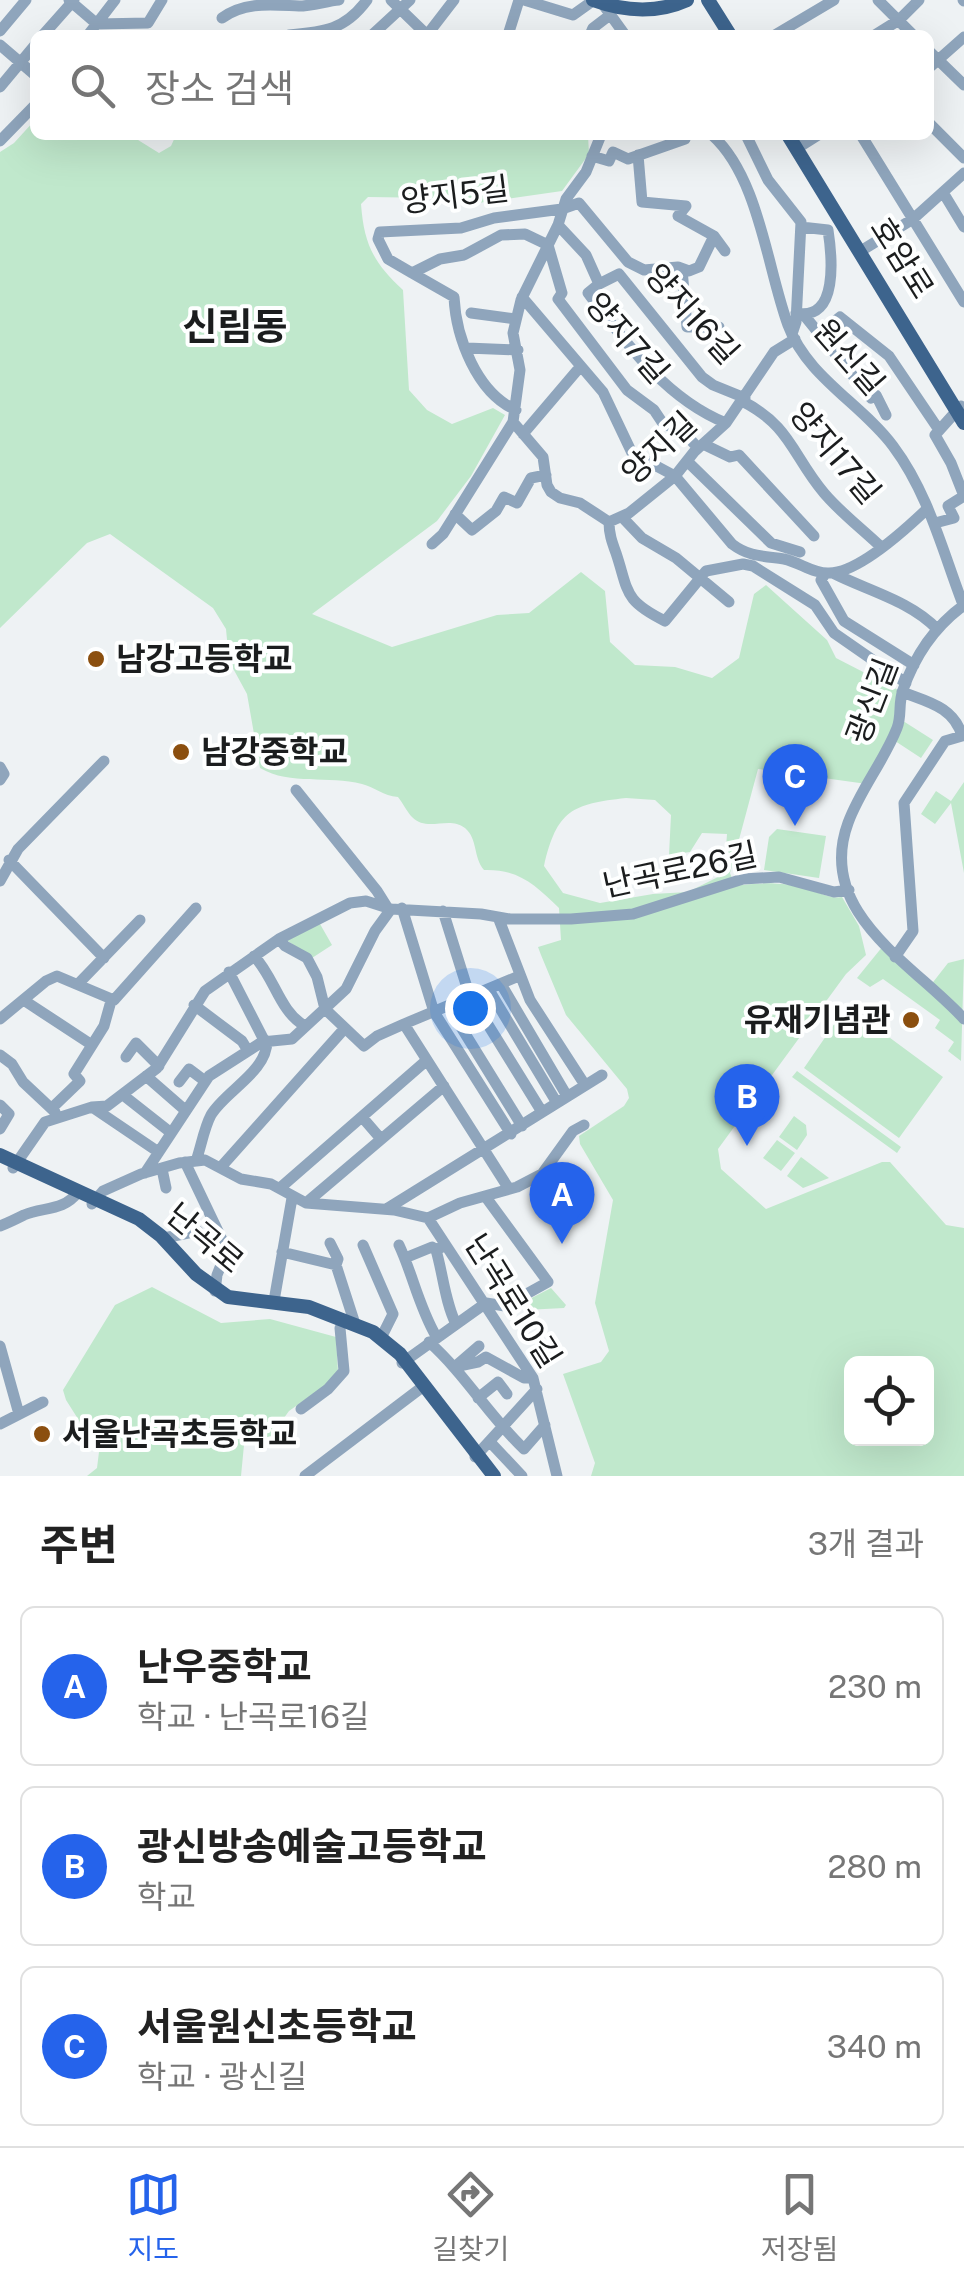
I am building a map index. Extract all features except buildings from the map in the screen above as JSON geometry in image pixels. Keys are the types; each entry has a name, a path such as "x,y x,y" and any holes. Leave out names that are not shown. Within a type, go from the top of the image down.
{"main road":[{"path":"600,4 644,10 688,0 717,6 729,30"},
{"path":"794,140 961,413"},
{"name":"호암로","path":"794,140 961,413"},
{"name":"난곡로","path":"7,1162 77,1195 139,1218 215,1291 238,1299 310,1307 363,1336 404,1362 476,1456"},
{"name":"난곡로","path":"94,1201 144,1233 210,1295 246,1308 296,1311 381,1338 404,1362 491,1476"}],"street":[{"path":"0,31 26,0"},
{"path":"92,30 115,0"},
{"path":"48,30 71,1 96,24 148,22 162,0"},
{"path":"222,18 229,12 267,4 288,2 298,6 339,0"},
{"path":"330,30 357,14 367,0"},
{"path":"431,30 454,0"},
{"path":"510,30 521,0 574,15 600,4"},
{"path":"797,30 834,0"},
{"path":"878,0 908,30"},
{"path":"883,30 919,0"},
{"path":"376,30 400,3 423,30"},
{"path":"591,30 600,4"},
{"path":"600,4 621,30"},
{"path":"964,36 934,64 964,85"},
{"path":"0,45 30,70"},
{"path":"0,87 30,51"},
{"path":"0,141 30,110"},
{"path":"934,128 964,158"},
{"path":"432,544 444,534 475,487 514,416 520,370 513,333 522,298 599,140"},
{"path":"592,156 609,161 612,152 628,159 682,140"},
{"name":"원신길","path":"716,140 745,182 794,336 826,380 890,442 935,523 964,606"},
{"path":"748,140 768,180 801,222 800,314 794,336"},
{"path":"863,140 964,302"},
{"path":"638,155 642,202 686,206 678,216 714,236 725,251"},
{"path":"864,250 913,219 964,172"},
{"path":"944,194 964,227"},
{"path":"562,209 578,203 628,262 644,270 689,271 699,267 714,236"},
{"name":"양지5길","path":"548,246 525,234 501,234 464,255 440,259 412,273 388,260 378,239 380,232 461,228 494,218 562,209"},
{"path":"558,225 586,255 600,284 588,293 641,360 687,404 726,423"},
{"path":"800,314 817,311 826,301 832,271 828,230 801,228"},
{"name":"양지7길","path":"548,246 562,293 558,299 627,390 654,410 662,422 701,446 730,458 739,456 814,536"},
{"path":"682,268 686,327 718,327"},
{"name":"양지길","path":"412,273 454,297 455,312 475,371 488,393 514,416 523,434 543,457 551,492 616,519 675,476 726,423 774,352 794,336"},
{"name":"양지16길","path":"600,284 619,274 702,377 743,399"},
{"path":"522,298 611,405 632,453 675,476 742,552 791,560 829,574 884,596 937,629"},
{"path":"471,313 516,319"},
{"path":"800,314 820,332 871,398 876,395 886,415"},
{"path":"820,332 840,316 868,338 889,356 938,430"},
{"path":"467,348 518,350"},
{"path":"523,434 580,368"},
{"name":"양지17길","path":"743,399 764,412 785,433 823,492 881,547"},
{"path":"935,523 954,518 948,506 964,496 935,436 961,413"},
{"path":"688,462 771,543 800,552"},
{"path":"455,514 472,530 496,511 504,497 517,504 531,478 546,475"},
{"path":"914,665 844,621 821,580 854,566 927,509"},
{"path":"729,602 700,579 676,558 616,519 609,532 622,582 642,608 666,621 684,593 700,579 706,571 743,564 753,566 815,606 834,633 904,688 946,710 958,722 962,736 946,740 904,804 913,931 895,957"},
{"name":"광신길","path":"964,606 926,641 914,665 904,688 898,725 844,836 841,868 853,905 895,957 964,1019"},
{"path":"0,881 9,860 104,761"},
{"path":"0,767 4,774 0,780"},
{"path":"296,790 393,908 434,1012 510,1134"},
{"path":"9,860 104,958"},
{"name":"난곡로26길","path":"7,1162 55,1112 106,1106 159,1066 194,1004 230,972 279,939 350,903 498,917 571,919 634,914 744,879 784,878 830,891 849,890"},
{"path":"0,1055 55,1112 80,1080 74,1074 104,1026 111,1002 196,908"},
{"path":"146,1174 157,1151 205,1081 266,1042 292,1039 354,978 375,930 393,908"},
{"path":"443,911 471,998 542,1112"},
{"path":"498,917 530,1000 586,1085"},
{"path":"79,984 140,920"},
{"path":"279,939 308,958 324,1009 364,1046 376,1036 519,976"},
{"path":"254,956 266,968 284,1008 305,1026"},
{"path":"215,1291 227,1250 191,1162 212,1114 235,1092 267,1050 230,972"},
{"path":"3,1011 57,976 111,1002"},
{"path":"495,987 562,1100"},
{"path":"24,1000 92,1044"},
{"path":"194,1004 242,1040 248,1051"},
{"path":"448,1006 522,1126"},
{"path":"404,1024 509,1189"},
{"path":"222,1167 344,1028"},
{"path":"126,1057 136,1043 159,1066"},
{"path":"280,1188 427,1060"},
{"path":"180,1082 190,1069 205,1081"},
{"path":"384,1210 602,1075"},
{"path":"146,1076 186,1110"},
{"path":"306,1203 444,1086"},
{"path":"123,1094 170,1132"},
{"path":"0,1105 9,1114 0,1129"},
{"path":"92,1107 157,1151"},
{"path":"362,1117 381,1139"},
{"path":"94,1201 103,1191 146,1174 205,1160 241,1179 280,1188 306,1203 428,1218 542,1174 574,1131 584,1125"},
{"path":"162,1169 166,1188"},
{"path":"0,1226 55,1209 77,1195"},
{"path":"404,1362 486,1303 505,1306 548,1282 484,1196"},
{"path":"274,1302 292,1198"},
{"name":"난곡로10길","path":"428,1218 442,1248 486,1303 535,1383 557,1476"},
{"path":"164,1238 198,1231"},
{"path":"301,1409 344,1371 347,1326 338,1259 330,1243"},
{"path":"363,1245 393,1314 381,1338"},
{"path":"399,1245 432,1339 502,1428 524,1449 545,1425"},
{"path":"405,1258 432,1246 442,1248 448,1309 456,1324"},
{"path":"282,1252 336,1265"},
{"path":"0,1346 19,1414"},
{"path":"454,1368 479,1346"},
{"path":"454,1368 486,1356 535,1383 476,1456"},
{"path":"478,1398 498,1382 506,1394"},
{"path":"304,1476 421,1388"},
{"path":"0,1424 43,1402"},
{"path":"490,1442 522,1476"}],"green space":[{"path":"30,125 30,140 138,140 159,153 174,140 588,140 589,154 562,191 464,205 438,198 368,197 361,204 372,252 403,290 409,390 427,410 452,424 493,408 505,415 471,476 437,521 312,614 392,647 497,615 529,613 581,572 605,591 610,642 635,665 675,667 712,678 739,658 754,594 766,585 827,640 836,658 902,692 900,719 933,740 921,758 892,739 867,784 758,769 730,873 735,886 782,884 842,897 859,926 866,955 846,974 718,1149 721,1169 766,1209 890,1162 946,1225 964,1228 964,1476 591,1476 595,1463 563,1374 601,1362 609,1351 595,1303 613,1200 579,1136 624,1106 629,1098 627,1089 566,1015 538,947 561,940 559,908 517,876 484,870 472,837 458,824 418,822 398,797 362,784 284,777 260,768 247,694 229,661 226,629 213,608 110,534 87,543 0,628 0,152","holes":["626,798 655,800 671,815 669,855 690,852 702,833 727,834 724,874 688,892 600,903 563,893 544,866 561,821 580,807"]},
{"path":"964,782 964,873 951,803 935,824 921,814 936,791 951,801"},
{"path":"777,829 826,836 819,878 764,870 769,837"},
{"path":"320,924 332,945 312,958 285,939"},
{"path":"883,946 930,986 948,963 964,959 961,1061 948,1051 954,1042 935,1028 940,1020 883,979 870,987 857,978"},
{"path":"859,1015 943,1077 899,1138 804,1068 835,1023"},
{"path":"797,1071 901,1147 897,1153 792,1077"},
{"path":"794,1116 806,1125 807,1135 797,1150 779,1137"},
{"path":"777,1140 795,1153 781,1171 763,1158"},
{"path":"801,1157 829,1178 803,1188 787,1176"},
{"path":"152,1287 221,1323 270,1319 336,1337 338,1372 289,1411 271,1436 244,1445 241,1476 87,1476 97,1468 99,1452 63,1390 115,1305"},
{"path":"551,1288 566,1305 564,1308 525,1310 516,1306"}],"place":[{"name":"남강고등학교","path":"96,659"},
{"name":"남강중학교","path":"181,752"},
{"name":"서울원신초등학교","path":"795,826"},
{"name":"유재기념관","path":"911,1020"},
{"name":"광신방송예술고등학교","path":"747,1146"},
{"name":"난우중학교","path":"562,1244"},
{"name":"서울난곡초등학교","path":"42,1434"}],"district":[{"name":"신림동","path":"235,327"}]}
